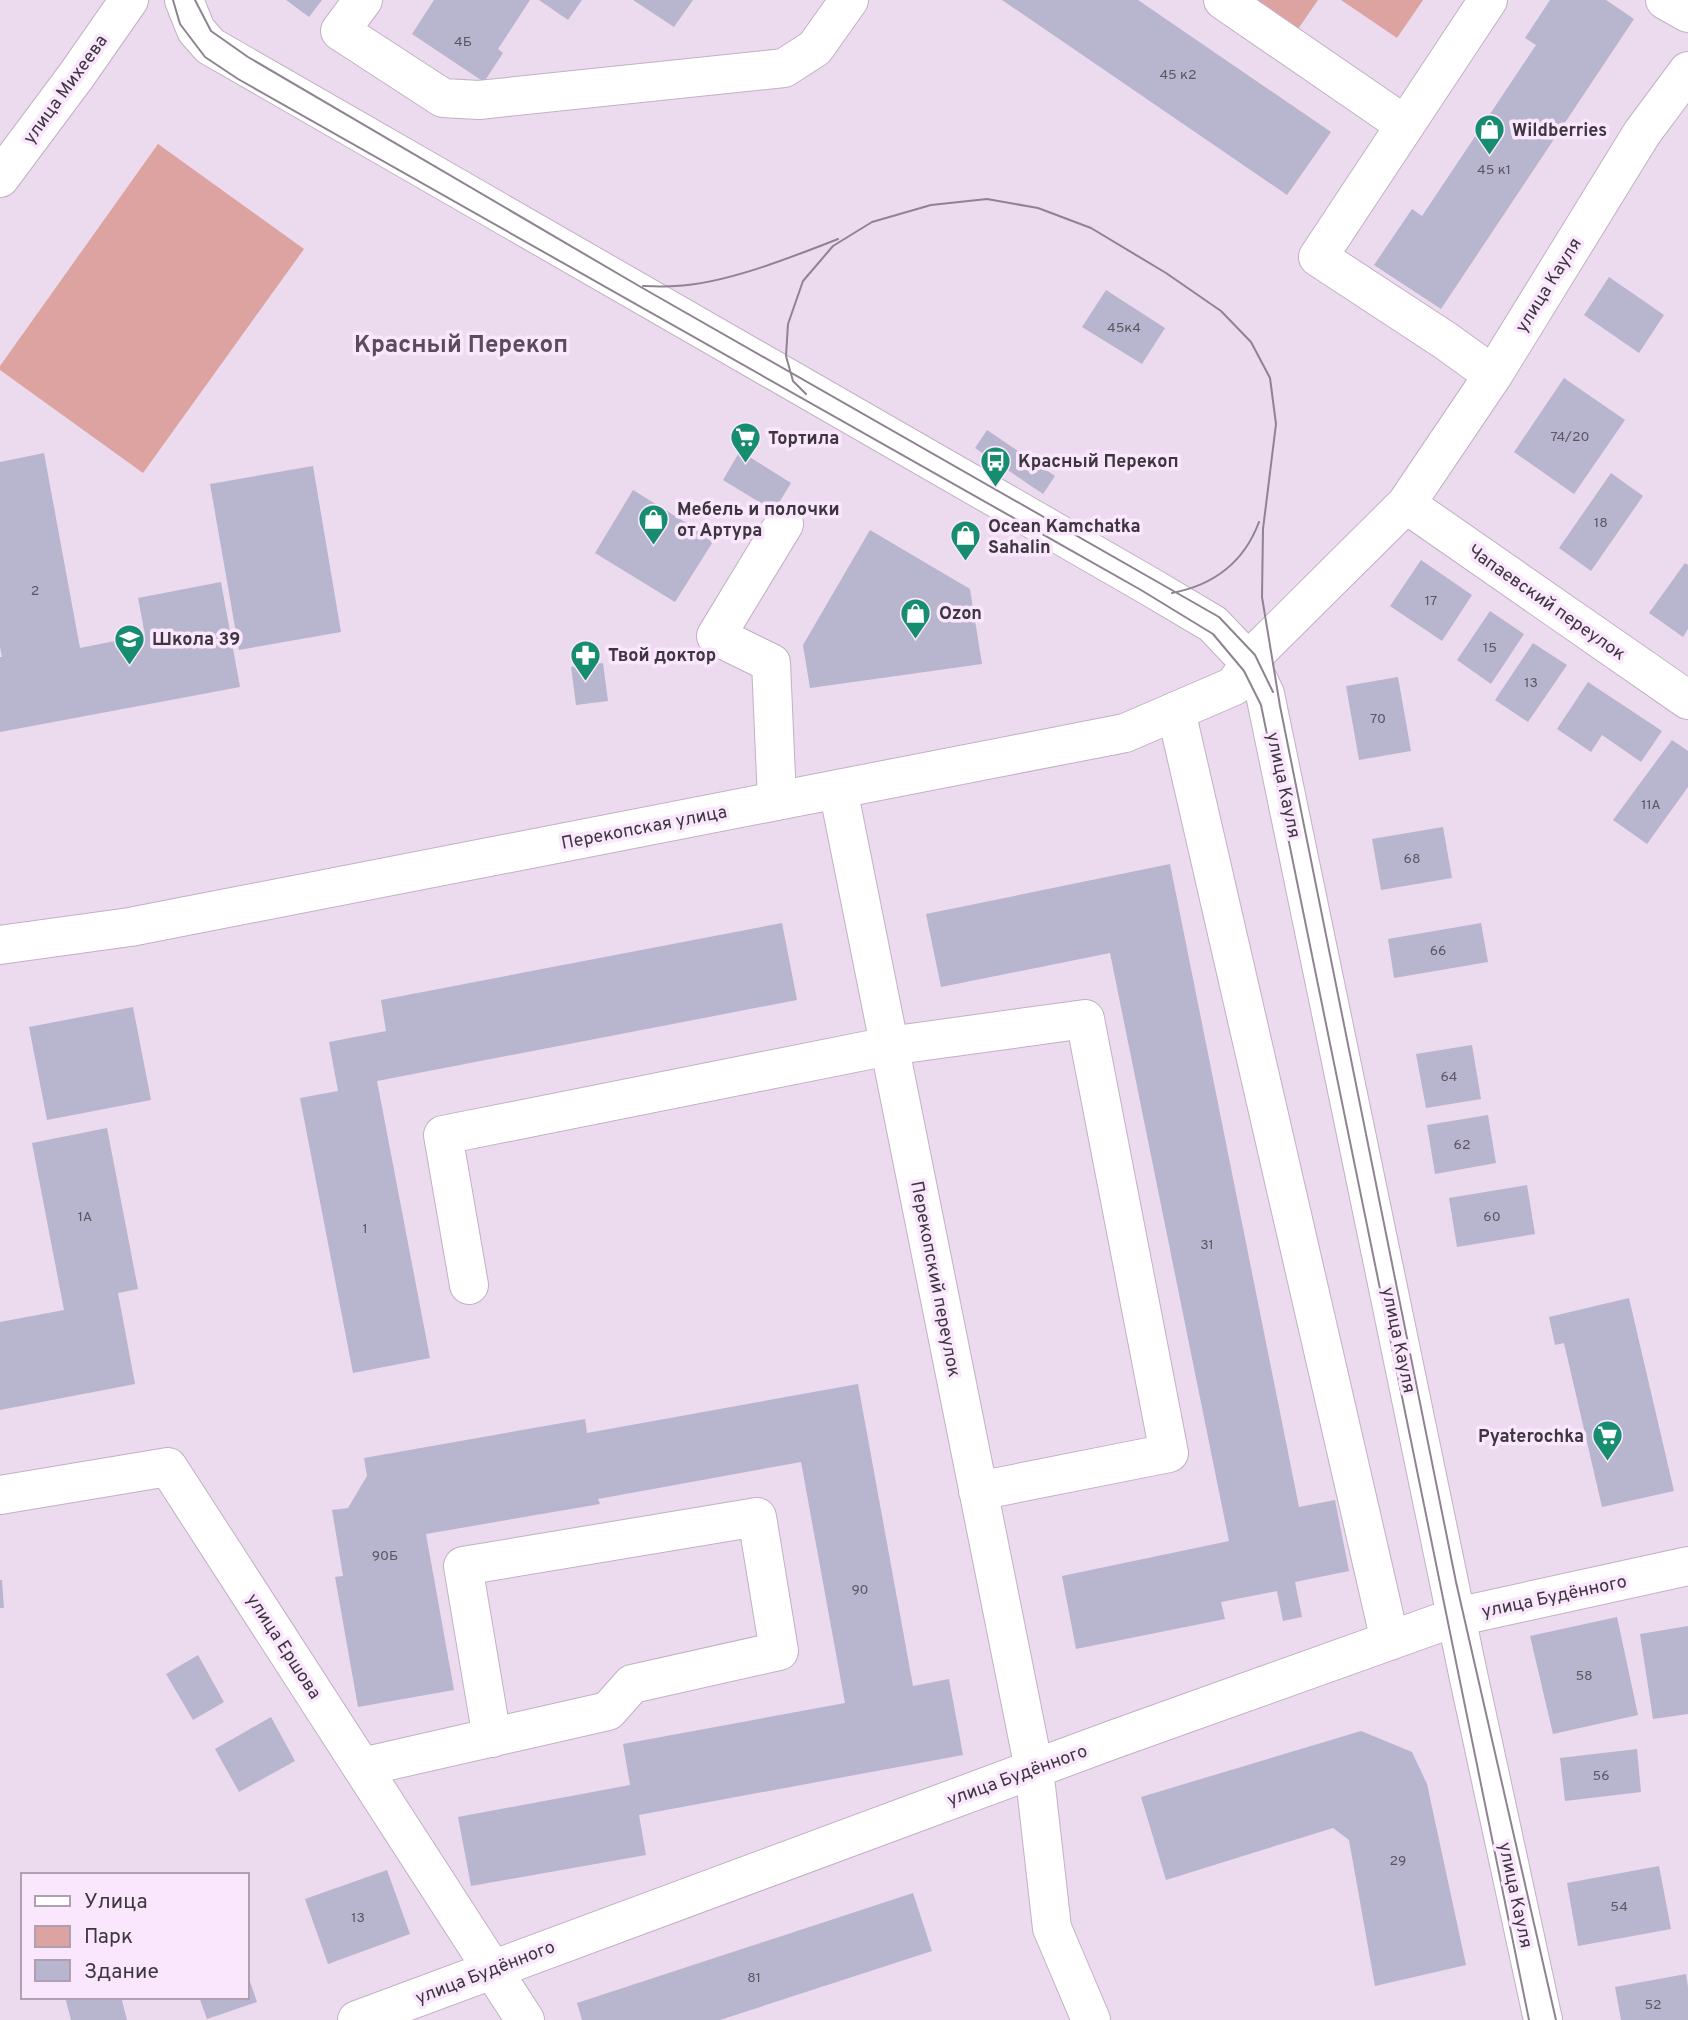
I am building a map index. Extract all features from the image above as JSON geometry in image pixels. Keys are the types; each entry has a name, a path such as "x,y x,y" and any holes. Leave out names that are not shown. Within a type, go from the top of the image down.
{"street":[{"path":"184,0 196,30 210,46 1149,586 1213,624 1255,656"},
{"path":"363,0 340,31 443,98 479,100 784,68 815,48 849,0"},
{"path":"1223,0 1405,125"},
{"path":"1488,0 1318,257 1493,375"},
{"path":"1665,0 1688,13"},
{"name":"улица Михеева","path":"0,178 76,76 125,1"},
{"name":"улица Кауля","path":"1543,2020 1255,656 1406,504 1493,375 1642,133 1688,71"},
{"name":"Чапаевский переулок","path":"1406,504 1688,700"},
{"path":"777,800 771,663 716,636 784,524"},
{"name":"Перекопская улица","path":"0,945 130,927 1125,733 1234,686 1255,656"},
{"path":"1176,711 1390,1641"},
{"name":"Перекопский переулок","path":"838,789 1034,1769 1052,1928 1091,2020"},
{"path":"469,1284 443,1135 889,1046 1085,1019 1169,1453 978,1491"},
{"name":"улица Ершова","path":"0,1495 168,1467 525,2020"},
{"path":"362,1767 492,1738 608,1711 632,1684 779,1651 757,1517 463,1566 492,1738"},
{"name":"улица Будённого","path":"357,2020 1034,1769 1457,1617 1688,1566"}],"green space":[{"path":"1249,0 1318,0 1296,32"},
{"path":"1341,0 1423,0 1397,38"},
{"path":"158,144 304,249 143,473 0,370 0,366"}],"building":[{"path":"286,0 322,0 309,17"},
{"path":"434,0 530,0 498,49 503,53 484,82 412,34"},
{"path":"539,0 582,0 568,20"},
{"path":"633,0 693,0 674,27"},
{"path":"1002,0 1138,0 1331,132 1287,195"},
{"path":"1550,0 1606,0 1634,19 1441,309 1374,265 1412,209 1422,216 1536,45 1525,38"},
{"path":"1609,277 1664,315 1639,353 1584,315"},
{"path":"1106,290 1165,328 1142,364 1082,327"},
{"path":"1564,378 1625,420 1574,494 1514,452"},
{"path":"987,430 1055,476 1043,494 975,448"},
{"path":"740,451 791,483 774,511 723,480"},
{"path":"44,453 80,648 145,635 138,598 221,582 240,687 0,732 0,462"},
{"path":"313,466 341,632 239,650 210,484"},
{"path":"1611,473 1643,496 1591,571 1559,548"},
{"name":"Мебель и полочки от Артура","path":"633,490 714,540 675,602 595,553"},
{"path":"870,530 970,589 982,664 810,688 803,645"},
{"path":"1421,560 1472,595 1442,641 1390,606"},
{"path":"1685,563 1688,565 1688,629 1683,637 1649,613"},
{"path":"1490,611 1524,634 1491,684 1457,660"},
{"path":"1533,643 1567,665 1528,722 1495,700"},
{"path":"603,663 608,701 576,705 571,667"},
{"path":"1398,677 1411,751 1359,760 1346,686"},
{"path":"1588,682 1662,731 1641,762 1602,735 1591,752 1557,729"},
{"path":"1672,740 1688,751 1688,787 1647,844 1613,820"},
{"path":"1443,827 1452,878 1381,890 1372,839"},
{"path":"1170,864 1299,1507 1335,1500 1349,1571 1295,1582 1302,1617 1283,1621 1277,1591 1221,1602 1225,1619 1076,1649 1062,1576 1229,1541 1110,953 941,987 926,914"},
{"path":"782,923 797,1000 377,1081 430,1358 353,1373 300,1098 338,1091 329,1042 386,1031 381,1000"},
{"path":"1481,923 1488,962 1394,978 1388,939"},
{"path":"133,1007 151,1100 47,1120 29,1027"},
{"path":"1472,1045 1481,1099 1426,1108 1416,1054"},
{"path":"1488,1115 1496,1163 1435,1174 1427,1125"},
{"path":"107,1128 138,1289 118,1293 135,1384 0,1410 0,1322 64,1310 32,1143"},
{"path":"1527,1185 1535,1234 1457,1247 1449,1198"},
{"path":"1629,1298 1674,1491 1602,1507 1564,1343 1555,1345 1549,1317"},
{"path":"858,1384 913,1686 949,1679 963,1755 639,1815 646,1855 471,1886 458,1817 630,1785 623,1744 845,1703 801,1462 598,1499 600,1504 426,1534 454,1690 358,1707 335,1577 343,1576 332,1510 348,1508 367,1476 364,1458 585,1419 587,1433"},
{"path":"2,1580 4,1608 0,1608"},
{"path":"1617,1617 1638,1715 1553,1734 1530,1636"},
{"path":"1688,1626 1688,1714 1653,1719 1640,1634"},
{"path":"198,1655 224,1702 193,1720 166,1674"},
{"path":"271,1717 295,1761 239,1792 215,1749"},
{"path":"1361,1731 1412,1752 1427,1784 1466,1965 1375,1986 1349,1840 1333,1828 1166,1880 1141,1797"},
{"path":"1637,1749 1641,1792 1565,1801 1560,1758"},
{"path":"1659,1866 1671,1929 1578,1946 1567,1883"},
{"path":"387,1870 410,1934 328,1964 305,1899"},
{"path":"913,1893 932,1951 720,2020 582,2020 577,2003"},
{"path":"1686,1974 1688,2020 1621,2020 1615,1987"},
{"path":"248,1976 257,2002 207,2019 200,1999 248,1999"},
{"path":"66,1999 122,1999 127,2020 71,2020"}],"tram line":[{"path":"173,0 180,24 205,57 238,79 1141,590 1213,634 1244,671 1261,705 1529,2020"},
{"path":"195,0 211,31 248,57 639,286 1219,617 1255,655 1273,692"},
{"path":"806,394 793,381 786,356 788,324 803,281 833,246 872,222 931,205 987,199 1038,208 1091,228 1166,273 1221,311 1251,342 1270,378 1276,424 1263,529 1262,597 1280,706 1456,1582 1556,2020"},
{"path":"643,286 675,286 715,280 758,268 838,239"},
{"path":"1172,593 1201,584 1226,570 1245,549 1259,522"}],"place":[{"name":"Wildberries","path":"1489,157"},
{"name":"Тортила","path":"745,465"},
{"name":"Красный Перекоп","path":"995,488"},
{"name":"Мебель и полочки от Артура","path":"654,546"},
{"name":"Ocean Kamchatka Sahalin","path":"965,563"},
{"name":"Ozon","path":"916,640"},
{"name":"Школа 39","path":"129,666"},
{"name":"Твой доктор","path":"585,682"},
{"name":"Pyaterochka","path":"1607,1463"}],"district":[{"name":"Красный Перекоп","path":"461,344"}]}
